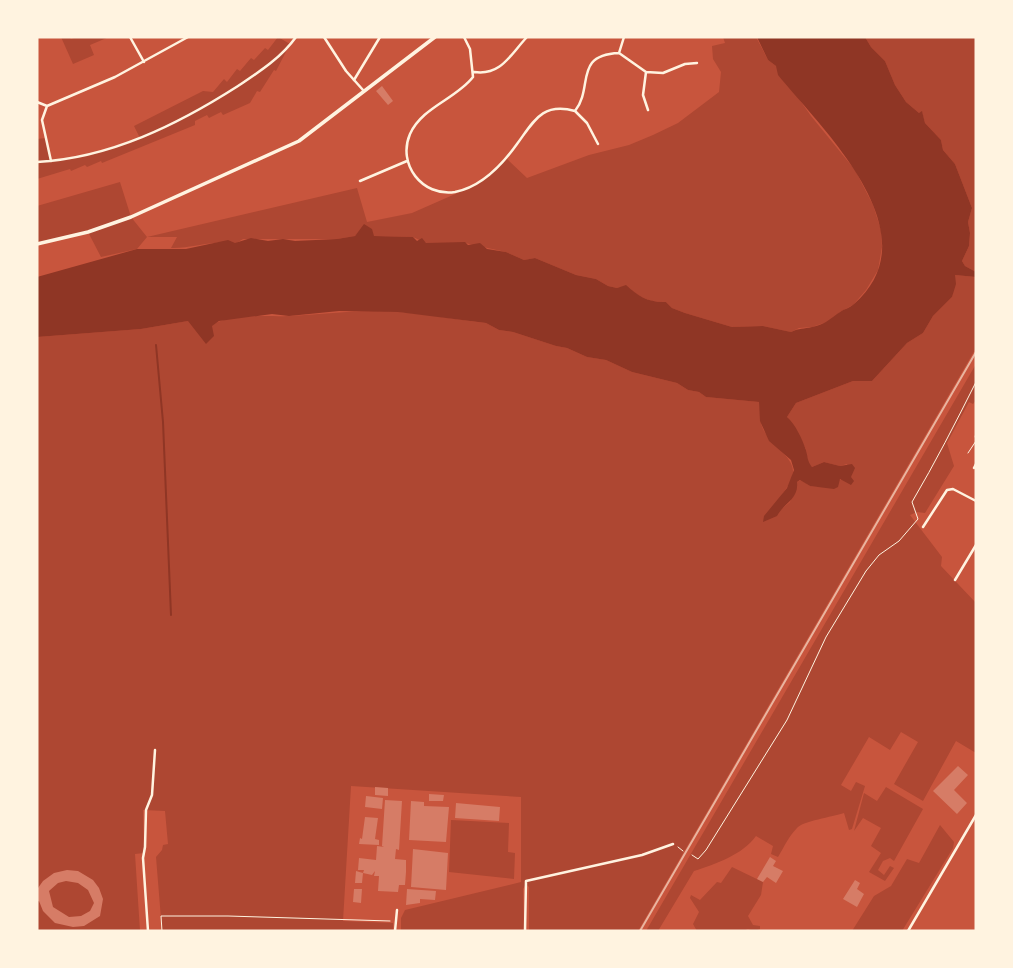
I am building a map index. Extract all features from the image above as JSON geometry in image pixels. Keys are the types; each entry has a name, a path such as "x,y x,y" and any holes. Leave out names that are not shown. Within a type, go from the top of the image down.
{"main road":[{"path":"37,244 88,232 131,217 299,141 435,37"}],"street":[{"path":"130,37 144,62"},
{"path":"37,102 47,106 112,79 188,37"},
{"path":"37,162 103,151 156,132 253,76 285,50 296,37"},
{"path":"324,37 365,93"},
{"path":"354,80 380,37"},
{"path":"464,37 470,49 474,72 470,81 414,127 407,145 407,161 418,180 432,190 448,193 462,191 482,180 506,158 538,116 558,109 575,111 587,123 598,144"},
{"path":"474,72 495,72 527,37"},
{"path":"619,53 624,37"},
{"path":"575,111 580,105 584,92 584,76 591,63 608,53 619,53 646,72 663,72 685,64 697,63"},
{"path":"646,72 644,99 648,110"},
{"path":"636,100 644,99"},
{"path":"47,106 42,120 51,161"},
{"path":"360,181 407,161"},
{"path":"923,527 947,490 953,489 976,501"},
{"path":"955,580 976,545"},
{"path":"148,931 143,858 146,846 146,810 152,793 155,750"},
{"path":"908,931 976,815"},
{"path":"525,931 526,881 642,855 673,845"},
{"path":"396,931 397,910"}],"lane":[{"path":"968,453 976,438"},
{"path":"929,516 937,520"}],"path":[{"path":"692,855 698,859 706,850 753,777 787,720 826,637 866,571 879,555 899,541 918,519 912,502 976,382"},
{"path":"673,845 683,851"},
{"path":"162,931 161,916 396,921"}],"shaded area":[{"path":"61,37 109,37 90,45 94,55 73,64"},
{"path":"278,37 290,44 276,71 274,70 250,103 223,115 221,112 209,118 207,115 195,121 195,125 102,163 101,161 37,179 37,139 46,138 51,161 85,156 140,138 134,126 203,91 213,92 224,79 227,82 237,69 240,71 251,58 254,60 265,48 268,50"},
{"path":"723,37 756,37 768,60 776,66 811,116 855,170 873,205 881,230 882,247 878,270 853,305 830,321 791,332 763,326 732,327 685,313 672,308 666,302 644,298 626,286 608,286 596,279 576,275 535,258 524,260 506,252 465,243 426,243 413,237 374,236 362,228 355,236 337,239 243,239 235,244 222,242 178,248 171,248 177,237 147,237 357,188 367,222 412,213 462,191 482,181 506,158 527,178 589,155 629,145 678,123 719,92 721,72 713,59 712,46 725,43"},
{"path":"757,37 865,37 885,61 906,102 919,113 922,111 925,123 941,140 943,150 955,164 972,208 968,222 969,246 962,261 976,272 976,277 955,275 956,284 952,297 933,316 923,333 907,343 872,381 853,381 796,403 787,417 801,437 810,465 812,467 824,462 840,466 852,464 855,468 851,477 854,481 851,485 840,479 838,487 834,489 810,486 800,480 797,482 796,493 777,516 763,522 764,516 787,488 794,470 791,460 769,441 760,421 759,402 706,397 677,383 632,372 606,360 587,357 567,348 499,330 486,323 398,312 339,311 289,316 272,314 219,321 212,326 214,336 206,344 188,321 141,329 37,337 37,277 137,249 186,249 228,240 235,243 251,238 268,241 337,239 355,236 364,224 372,229 374,236 413,237 417,241 422,238 426,243 480,243 487,249 506,252 524,260 535,258 576,275 596,279 608,286 617,288 626,285 649,300 666,302 672,308 685,313 732,327 763,326 791,332 820,325 851,307 876,276 882,246 877,215 863,184 843,153 778,75 776,66 768,60"},
{"path":"865,37 976,37 976,272 962,261 969,246 968,222 972,208 955,164 943,150 941,140 925,123 922,112 919,113 906,102 885,61"},
{"path":"120,182 131,217 147,237 137,249 101,257 88,232 37,244 37,206"},
{"path":"955,275 976,277 976,348 638,931 529,931 529,887 526,884 523,889 524,931 401,931 401,918 405,910 521,882 521,797 351,786 343,921 393,923 393,931 162,931 156,857 163,845 168,844 165,811 143,810 144,853 135,854 140,931 37,931 37,337 141,329 188,321 211,326 238,317 358,311 410,313 486,323 499,330 567,348 587,357 606,360 632,372 677,383 706,397 759,402 763,429 792,466 792,478 780,500 778,512 790,502 797,482 801,480 810,486 822,487 852,475 847,464 840,466 824,462 812,467 808,463 806,449 787,417 796,403 853,381 872,381 907,343 923,333 933,316 952,297"},
{"path":"976,364 976,400 973,404 969,402 947,443 954,466 925,513 910,515 942,557 941,566 976,603 976,753 956,741 923,801 894,784 918,742 901,732 890,750 869,737 841,785 851,791 856,782 865,786 852,829 849,830 844,813 805,823 794,831 778,857 771,854 773,846 756,836 736,854 694,871 658,931 646,931"},
{"path":"886,787 923,809 894,861 890,858 883,861 878,870 884,875 890,866 894,868 885,881 869,872 881,853 871,846 881,828 863,818 854,831 864,793 877,801"},
{"path":"451,820 509,823 508,852 515,853 514,879 449,872"},
{"path":"940,825 954,842 953,848 902,931 852,931 874,896 891,886 907,859 919,863"},
{"path":"732,867 763,882 761,895 748,916 753,925 760,926 760,929 697,931 693,924 699,912 690,898 691,895 700,900 717,882 721,883"}],"building":[{"path":"382,86 393,101 388,105 376,91"},
{"path":"958,766 968,775 954,790 967,803 957,814 933,791"},
{"path":"375,787 388,788 388,796 375,795"},
{"path":"429,794 444,795 443,801 429,801"},
{"path":"366,796 383,798 382,809 365,807"},
{"path":"385,800 402,801 399,850 396,849 395,859 406,860 405,885 399,885 398,892 378,891 379,876 374,876 375,871 372,875 363,873 364,870 358,870 359,858 376,860 377,846 384,847"},
{"path":"411,801 424,802 424,806 449,807 446,842 409,840"},
{"path":"456,803 500,807 499,821 455,818"},
{"path":"365,817 378,818 375,839 379,840 379,845 359,844"},
{"path":"413,849 448,853 446,890 411,887"},
{"path":"770,857 776,861 773,866 783,871 776,883 767,877 763,882 757,879"},
{"path":"78,871 93,880 103,899 100,916 84,926 73,927 55,923 43,911 39,901 37,902 38,888 54,873","holes":["58,883 78,883 88,890 94,903 90,911 81,916 69,917 53,907 49,891"]},
{"path":"356,871 363,873 362,883 355,883"},
{"path":"855,880 860,883 857,889 864,894 857,907 843,899"},
{"path":"354,889 362,889 361,903 353,902"},
{"path":"407,889 436,891 435,900 420,899 420,903 406,905"}],"waterway":[{"path":"156,345 163,422 171,615"}],"railway":[{"path":"640,931 976,352"}]}
